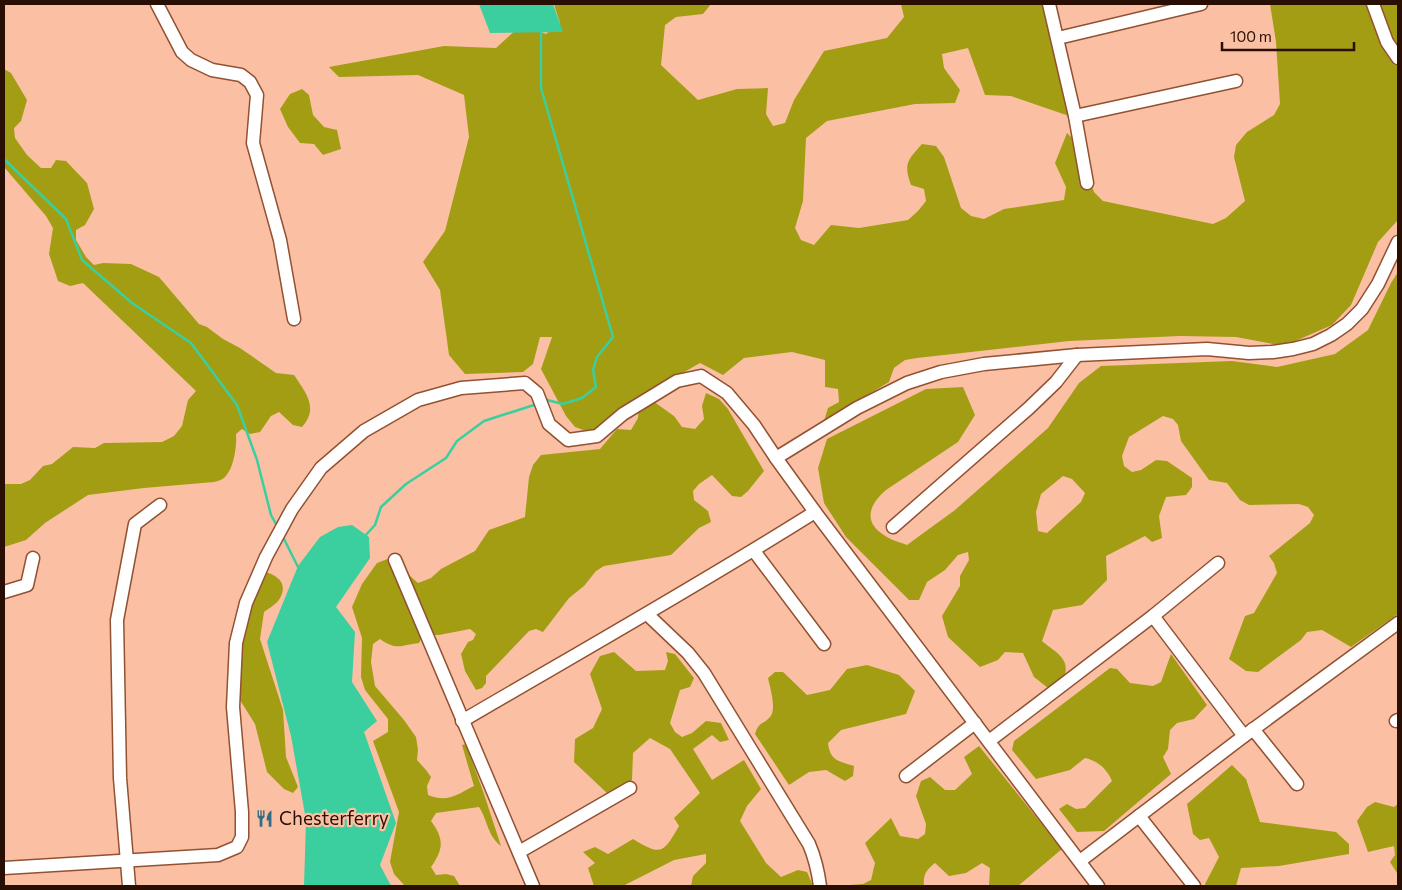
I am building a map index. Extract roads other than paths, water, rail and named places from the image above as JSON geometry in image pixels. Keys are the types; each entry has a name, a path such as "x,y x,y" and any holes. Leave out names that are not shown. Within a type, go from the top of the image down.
{"street":[{"path":"158,4 182,52 191,60 212,70 241,75 250,82 257,95 253,143 280,240 294,319"},
{"path":"1049,4 1075,116 1087,183"},
{"path":"1058,38 1201,4"},
{"path":"1373,4 1387,42 1398,58"},
{"path":"1075,116 1236,81"},
{"path":"776,458 857,408 907,383 941,372 984,364 1077,355 1207,349 1248,353 1272,352 1313,344 1332,335 1347,324 1362,309 1378,284 1398,242"},
{"path":"893,527 1029,408 1056,382 1077,355"},
{"path":"4,868 218,855 237,848 242,837 242,812 232,707 236,643 246,603 266,557 292,509 321,468 364,431 418,400 461,388 525,383 537,393 549,424 568,440 597,436 623,414 678,381 701,376 727,393 754,425 815,512 1098,886"},
{"path":"129,886 120,778 117,620 135,524 160,505"},
{"path":"462,721 754,551 815,512"},
{"path":"754,551 824,644"},
{"path":"4,592 27,585 34,558"},
{"path":"395,560 533,886"},
{"path":"989,741 1153,616 1218,563"},
{"path":"647,614 688,653 704,673 809,844 818,871 820,886"},
{"path":"1153,616 1249,732 1297,784"},
{"path":"1080,861 1249,732 1398,623"},
{"path":"906,776 974,723"},
{"path":"519,852 630,788"},
{"path":"1139,816 1194,886"}],"waterway":[{"path":"541,31 541,88 613,337 597,357 593,370 596,387 582,398 563,404 547,400"},
{"path":"4,159 66,219 82,260 132,303 191,343 237,405 257,460 271,515 276,524"},
{"path":"364,537 375,525 381,507 406,484 446,458 457,441 484,421 534,405"},
{"path":"284,539 299,569"}],"place":[{"name":"Chesterferry","path":"265,818"}]}
